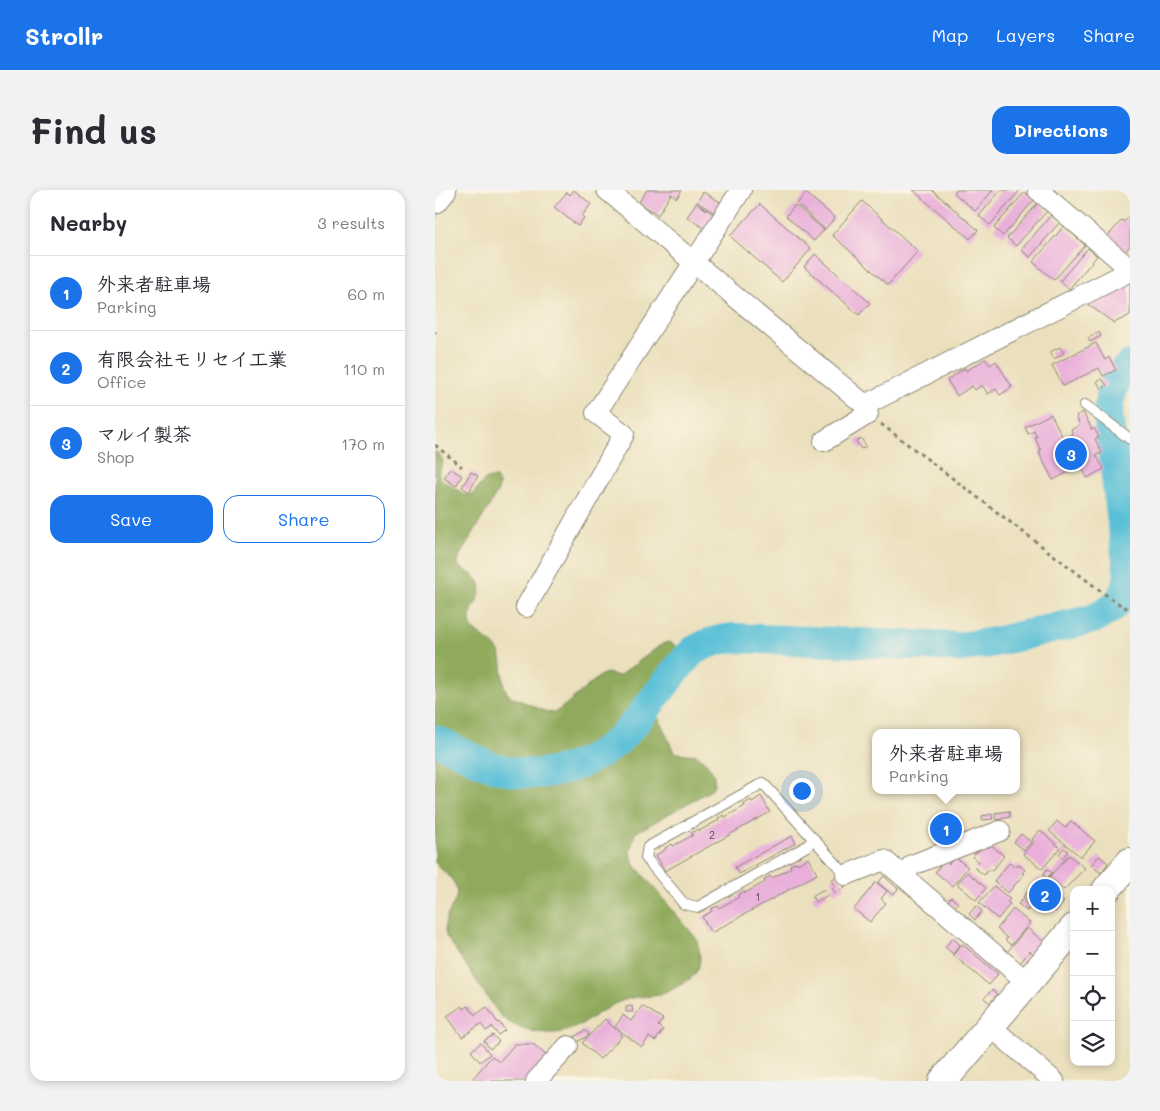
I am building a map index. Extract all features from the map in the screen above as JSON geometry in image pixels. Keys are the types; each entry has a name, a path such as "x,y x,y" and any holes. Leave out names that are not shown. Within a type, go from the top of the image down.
{"street":[{"path":"435,199 442,190"},
{"path":"607,190 867,410"},
{"path":"526,607 623,434 595,413 741,190"},
{"path":"824,441 867,410 1129,271 1123,263 1038,190"},
{"path":"903,876 913,865 1000,831"},
{"path":"846,875 884,860 1027,982"},
{"path":"1109,886 1130,862"},
{"path":"943,1081 1071,931"},
{"path":"990,1026 1054,1081"},
{"path":"536,1081 568,1046"}],"lane":[{"path":"1085,405 1130,439"},
{"path":"814,840 807,846 698,907 684,904 646,858 648,847 763,783 846,875"}],"path":[{"path":"867,410 1122,607 1130,610"},
{"path":"435,445 461,467"}],"green space":[{"path":"435,451 440,455 443,462 439,471 439,478 465,495 472,495 488,479 496,478 499,484 498,491 459,557 458,565 475,577 481,587 479,597 470,617 471,626 493,644 499,652 504,686 510,696 553,713 601,675 607,673 619,676 662,644 669,642 676,646 679,652 677,659 620,730 598,748 584,756 554,765 538,767 506,764 476,753 435,733"},
{"path":"650,715 659,719 676,753 697,755 705,762 714,775 714,785 711,790 635,833 630,852 633,863 696,938 700,954 697,971 687,981 667,992 624,1000 572,1029 548,1033 533,1031 515,1025 499,1014 446,936 446,921 457,893 452,880 435,863 435,746 474,766 504,776 521,779 556,777 589,767 604,759 619,748"}],"building":[{"path":"574,190 591,204 582,216 584,218 578,226 554,207 567,192 570,195"},
{"path":"647,190 682,190 677,198 671,194 658,215 639,202"},
{"path":"913,190 932,190 978,230 970,239"},
{"path":"957,190 993,190 975,211 954,193"},
{"path":"1001,190 1020,190 990,225 979,216"},
{"path":"703,192 722,203 715,213 697,202"},
{"path":"1025,192 1034,200 1003,236 994,228"},
{"path":"806,193 835,218 825,229 797,204"},
{"path":"862,201 918,251 888,285 832,235"},
{"path":"696,203 715,215 705,229 687,217"},
{"path":"1038,203 1047,211 1016,246 1007,238"},
{"path":"760,204 811,249 782,282 730,236"},
{"path":"795,205 824,230 814,241 786,216"},
{"path":"1051,215 1060,222 1030,257 1021,250"},
{"path":"1130,216 1130,246 1124,253 1106,238 1122,220 1124,222"},
{"path":"1064,226 1085,245 1054,280 1033,262"},
{"path":"1088,248 1097,256 1069,289 1060,281"},
{"path":"815,254 870,303 859,315 804,267"},
{"path":"1130,281 1130,315 1114,323 1086,303"},
{"path":"1099,332 1101,336 1090,342 1088,338"},
{"path":"1096,343 1105,360 1109,357 1116,370 1103,376 1099,368 1063,386 1052,365"},
{"path":"1060,347 1064,353 1054,359 1050,352"},
{"path":"985,359 990,365 996,361 1012,387 1000,395 996,389 988,394 982,385 975,390 972,386 957,396 947,380 965,368 966,371"},
{"path":"1102,379 1107,385 1102,389 1097,382"},
{"path":"1083,412 1092,430 1094,428 1099,437 1095,439 1102,453 1096,455 1104,469 1087,478 1081,466 1053,480 1039,453 1041,451 1034,431 1028,434 1025,427 1051,414 1063,438 1073,434 1071,430 1080,425 1076,416"},
{"path":"861,438 866,446 861,449 856,441"},
{"path":"450,468 462,476 456,486 444,478"},
{"path":"471,472 478,476 469,492 462,487"},
{"path":"761,796 770,812 665,871 656,855 672,844 673,846 693,835 691,833 698,829 699,831 719,820 718,818 724,815 725,817 745,806 744,804 751,800 752,802"},
{"path":"1009,811 1010,817 996,820 995,813"},
{"path":"992,814 993,819 982,820 982,816"},
{"path":"1057,821 1065,828 1071,821 1095,841 1081,857 1049,831"},
{"path":"1040,830 1060,848 1042,869 1023,854"},
{"path":"1021,834 1031,842 1024,850 1014,842"},
{"path":"792,836 796,843 739,874 735,867"},
{"path":"985,845 988,848 991,845 1004,856 992,871 989,869 984,875 974,867 979,862 972,856"},
{"path":"1064,848 1068,851 1063,858 1059,854"},
{"path":"1069,855 1085,868 1064,890 1049,877"},
{"path":"1099,856 1108,863 1101,873 1091,865"},
{"path":"955,857 968,867 952,886 935,872 945,860 949,864"},
{"path":"808,858 817,874 711,933 702,917 712,911 711,909 718,906 719,908 739,897 738,895 744,891 745,893 765,882 764,880 770,876 772,878 791,868 790,865 797,862 798,864"},
{"path":"1010,862 1015,867 1018,864 1025,870 1022,873 1024,874 1008,893 994,881"},
{"path":"1047,869 1052,873 1047,878 1043,875"},
{"path":"967,872 986,888 976,900 957,884"},
{"path":"838,875 845,887 835,893 832,888 835,886 831,880"},
{"path":"884,876 898,889 893,895 878,883"},
{"path":"1039,878 1062,898 1060,899 1064,902 1055,912 1052,909 1050,911 1040,902 1036,908 1023,897"},
{"path":"876,882 887,891 881,899 886,903 870,922 854,909"},
{"path":"994,886 1010,899 1007,902 1010,904 998,919 979,903"},
{"path":"824,889 828,895 816,902 812,896"},
{"path":"951,897 958,903 954,907 948,901"},
{"path":"1022,900 1031,907 1027,911 1018,904"},
{"path":"976,906 982,911 975,920 969,914"},
{"path":"1013,909 1030,923 1011,945 1005,940 1007,938 997,929"},
{"path":"1027,928 1044,942 1033,954 1030,951 1020,963 1007,952"},
{"path":"953,938 960,945 953,954 945,947"},
{"path":"962,944 998,974 989,985 953,955"},
{"path":"992,990 997,994 990,1003 984,998"},
{"path":"462,1006 464,1009 468,1006 475,1015 487,1007 505,1030 498,1035 492,1027 486,1031 481,1024 462,1037 447,1016"},
{"path":"632,1006 633,1012 626,1012 626,1007"},
{"path":"642,1006 663,1019 658,1026 663,1030 655,1041 649,1037 642,1047 615,1027 623,1015 631,1021"},
{"path":"605,1019 622,1036 600,1059 582,1043"},
{"path":"585,1030 589,1035 577,1042 574,1037"},
{"path":"493,1035 499,1042 490,1049 484,1041"},
{"path":"481,1043 490,1054 480,1062 471,1051"},
{"path":"515,1044 533,1044 547,1056 525,1081 476,1081 473,1078 492,1056 499,1062"}],"waterway":[{"path":"435,217 442,208"},
{"path":"435,740 499,769 526,773 560,770 577,765 607,749 632,726 693,651 712,642 734,638 959,647 990,643 1093,619 1101,615 1113,607 1121,598 1129,576 1108,415 1113,387 1120,375 1130,365"}],"place":[{"name":"マルイ製茶","path":"1071,454"},
{"name":"外来者駐車場","path":"946,829"},
{"name":"有限会社モリセイ工業","path":"1045,895"}]}
